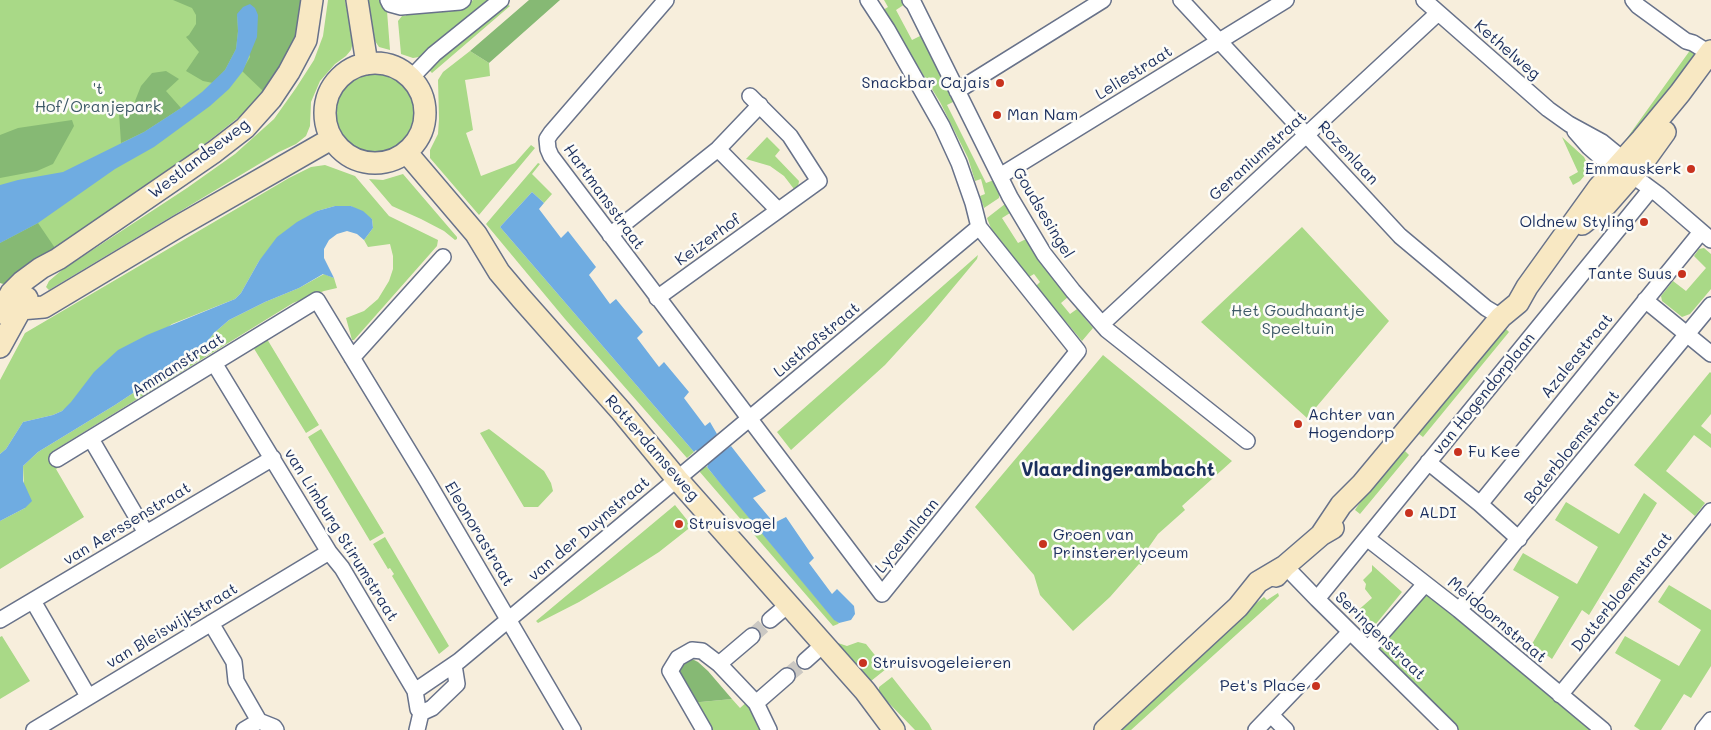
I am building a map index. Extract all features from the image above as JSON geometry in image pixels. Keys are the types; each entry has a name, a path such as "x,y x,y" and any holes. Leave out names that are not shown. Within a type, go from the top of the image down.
{"street":[{"name":"Westlandseweg","path":"0,347 11,293 22,282 214,152 246,128 271,99 289,72 306,40 312,0"},
{"path":"357,0 367,64"},
{"path":"389,2 402,7 460,2 463,0"},
{"path":"411,78 434,54 501,0"},
{"name":"Hartmansstraat","path":"666,0 547,139 551,156 750,420"},
{"path":"868,0 887,29 942,126 959,163 979,227"},
{"path":"957,91 1103,0"},
{"name":"Rozenlaan","path":"1181,0 1400,236 1494,312"},
{"name":"Leliestraat","path":"1000,176 1286,0"},
{"name":"Kethelweg","path":"1424,0 1548,109 1569,124 1602,142 1624,168 1706,236"},
{"path":"1633,0 1638,6 1711,57"},
{"name":"Goudsesingel","path":"915,1 1010,198 1044,254 1102,324 1247,441"},
{"name":"Geraniumstraat","path":"1102,324 1438,13"},
{"name":"van Hogendorplaan","path":"1105,730 1238,607 1265,589 1285,566 1321,535 1345,520 1351,512 1362,484 1494,312 1518,303 1557,245 1606,205 1624,168 1711,57"},
{"path":"377,63 394,67 411,78 419,88 425,110 425,122 416,143 401,156 381,164 360,161 342,151 331,138 325,118 325,107 330,91 340,78 348,71 367,64 377,63"},
{"name":"Keizerhof","path":"610,235 718,149 755,101 790,136 819,181 657,298"},
{"path":"5,315 44,307 331,138"},
{"path":"718,149 778,210"},
{"name":"Rotterdamseweg","path":"401,156 476,234 499,272 621,411 677,479 866,691 909,730"},
{"name":"van Hogendorplaan","path":"1317,599 1651,189"},
{"name":"Lyceumlaan","path":"750,420 882,594 1078,352 979,227"},
{"name":"Lusthofstraat","path":"677,479 979,227"},
{"name":"Azaleastraat","path":"1480,504 1645,300 1706,236"},
{"path":"352,358 443,257"},
{"name":"Eleonorastraat","path":"317,300 509,619 573,730"},
{"name":"Ammanstraat","path":"56,459 317,300"},
{"path":"1645,300 1711,354"},
{"name":"Boterbloemstraat","path":"1459,610 1711,305"},
{"name":"van Limburg Stirumstraat","path":"214,363 329,552 342,568 415,691 420,713 417,730"},
{"path":"91,439 146,533"},
{"name":"van Aerssenstraat","path":"0,620 273,458"},
{"path":"1428,462 1480,504 1518,539"},
{"name":"van der Duynstraat","path":"415,691 454,665 677,479"},
{"name":"Dotterbloemstraat","path":"1560,695 1711,511"},
{"name":"Meidoornstraat","path":"1368,538 1459,610 1603,730"},
{"name":"van Bleiswijkstraat","path":"34,730 329,552"},
{"name":"Seringenstraat","path":"1285,566 1450,730"},
{"path":"1368,649 1425,584"},
{"path":"33,601 88,696"},
{"path":"770,620 789,604"},
{"path":"211,623 234,662 236,681 259,721 274,727 276,730"},
{"path":"1286,730 1263,720 1350,632"},
{"path":"719,664 748,639"},
{"path":"805,661 824,644"},
{"path":"704,730 670,671 678,658 692,650 702,651 719,664 756,703 769,730"},
{"path":"420,713 432,708 457,684 454,665"},
{"path":"756,703 785,683"},
{"name":"Rotterdamseweg","path":"866,691 894,730"},
{"path":"1703,730 1711,720"},
{"path":"244,730 259,721"}],"green space":[{"name":"'t Hof/Oranjepark","path":"0,0 303,0 273,79 248,110 197,150 55,248 9,285 0,283"},
{"path":"173,0 303,0 297,36 273,79 263,91 242,71 250,57 237,14 236,49 225,70 213,83 203,81 186,71 199,52 186,37 196,24 196,15 192,8"},
{"path":"328,0 345,0 353,42 351,50 346,56 335,64 320,81 311,102 310,126 306,136 296,144 279,152 49,290 46,287 49,281 62,270 187,188 235,154 274,119 314,60 323,36"},
{"path":"368,0 380,0 387,11 390,50 379,47 375,41"},
{"path":"473,0 491,0 425,56 413,58 401,54 398,21 402,16 406,16 405,12 429,13 452,10 464,7"},
{"path":"529,0 560,0 489,63 470,51"},
{"path":"884,0 902,0 905,4 896,10 912,40 922,35 955,101 947,105 986,183 994,180 999,192 999,198 984,208 980,196 985,194 981,179 975,181 968,158 940,102 883,10 888,7"},
{"path":"507,4 510,6 432,73 428,69 479,23"},
{"path":"1691,49 1700,55 1625,145 1622,145"},
{"path":"470,51 489,63 490,76 465,80 473,130 466,133 481,176 515,163 531,145 535,148 479,215 430,158 430,150 438,134 438,80 443,72"},
{"path":"374,68 383,69 399,76 411,88 418,104 418,122 411,138 399,150 383,157 374,158 365,157 349,150 337,138 330,122 329,113 330,104 337,88 349,76 365,69"},
{"path":"166,71 179,79 166,91 181,108 144,132 121,143 119,113 137,107 135,101 141,86 152,73"},
{"path":"72,120 74,126 53,164 37,171 0,178 0,135 18,128"},
{"path":"767,137 780,150 775,156 799,181 797,193 784,176 770,166 746,159"},
{"path":"1562,137 1584,157 1590,169 1580,181 1573,185 1569,177 1578,172"},
{"path":"538,163 540,164 532,174 552,194 544,203 532,192 500,227 694,452 687,458 565,319 486,224"},
{"path":"325,165 355,176 389,216 438,240 437,246 354,340 352,340 346,318 364,311 378,299 389,281 393,269 393,256 390,244 368,247 364,240 373,228 372,219 351,206 335,206 317,211 259,261 241,293 235,299 172,324 62,411 23,422 6,449 0,454 0,380 25,333 289,178 311,167"},
{"path":"403,174 457,239 455,240 444,231 392,206 369,179 383,180"},
{"path":"1005,204 1010,213 1002,218 1018,243 1026,239 1042,265 1068,297 1061,303 1070,314 1077,309 1093,328 1082,341 1036,286 1040,282 1034,274 1029,277 992,231 987,218"},
{"path":"38,223 55,248 9,285 0,283 0,243"},
{"name":"Het Goudhaantje Speeltuin","path":"1302,227 1389,321 1307,418 1201,322"},
{"path":"1704,248 1711,254 1711,289 1690,314 1682,317 1662,301 1661,296 1673,281 1686,291 1706,268 1694,256 1699,249"},
{"path":"978,255 977,259 927,319 885,365 791,450 777,432"},
{"path":"324,274 334,278 337,288 293,303 53,451 61,466 56,469 84,517 0,569 0,521 25,508 23,466 38,452 115,405 183,360 198,353 214,333 229,320 299,288"},
{"path":"1505,328 1509,332 1423,437 1419,434 1427,414"},
{"path":"267,339 319,425 306,433 253,347"},
{"path":"1103,355 1232,461 1182,506 1185,510 1158,534 1144,554 1148,559 1141,565 1139,564 1110,597 1073,631 1040,595 1034,575 975,507"},
{"path":"1710,372 1711,414 1701,426 1711,434 1711,448 1694,435 1666,471 1705,503 1695,516 1634,465"},
{"path":"321,429 384,533 370,541 308,437"},
{"path":"489,429 544,471 553,491 538,507 524,507 480,433"},
{"path":"1405,451 1409,455 1360,514 1355,510 1381,471"},
{"path":"706,466 838,624 833,626 699,471"},
{"path":"1644,493 1657,503 1589,615 1582,610 1552,659 1532,644 1559,597 1513,570 1523,553 1577,584 1598,547 1555,520 1566,502 1619,534"},
{"path":"675,505 692,526 659,552 579,602 538,623 536,621"},
{"path":"385,537 449,646 439,654 392,576 394,574 390,568 388,569 373,544"},
{"path":"1372,565 1402,592 1371,630 1355,613 1372,598 1365,589 1366,584 1363,580 1372,571"},
{"path":"1669,585 1711,610 1711,666 1691,698 1684,694 1661,730 1640,730 1634,726 1661,680 1615,653 1625,636 1679,666 1701,630 1658,602"},
{"path":"1278,593 1279,596 1131,730 1122,730 1153,697 1239,617 1264,597 1267,600"},
{"path":"1422,595 1430,596 1593,730 1459,730 1378,651 1376,646"},
{"path":"2,636 30,681 0,699 0,637"},
{"path":"858,642 866,644 886,669 871,681 836,645 838,643 847,646"},
{"path":"690,658 708,671 732,699 690,703 682,688 678,669 683,662"},
{"path":"892,677 932,730 915,730 879,693 879,687"},
{"path":"732,699 740,708 749,700 762,730 705,730 690,703"}],"water":[{"path":"250,4 255,8 258,15 257,37 243,71 229,89 210,106 154,147 115,169 38,223 0,243 0,185 63,172 144,132 181,108 202,92 225,70 236,49 237,14 243,7"},
{"path":"532,192 544,203 539,209 561,238 568,231 596,267 589,275 610,304 616,299 643,332 637,338 659,367 664,362 689,392 684,398 705,426 710,422 717,434 714,437 724,451 731,446 766,491 753,498 774,523 786,517 814,558 809,563 832,594 837,589 854,606 855,614 851,620 839,623 834,620 719,482 696,450 694,452 500,227"},
{"path":"335,206 351,206 363,211 372,219 373,228 364,240 357,234 347,231 337,234 329,240 324,249 324,258 334,278 323,274 299,288 229,320 214,333 198,353 183,360 115,405 38,452 23,466 23,481 32,501 25,508 0,521 0,454 6,449 23,422 62,411 94,372 118,350 147,335 235,299 241,293 259,261 277,237 297,222 317,211"}],"tunnel":[{"path":"752,636 770,620"},
{"path":"787,676 805,661"}],"place":[{"name":"Snackbar Cajais","path":"1000,83"},
{"name":"Man Nam","path":"997,115"},
{"name":"Emmauskerk","path":"1691,169"},
{"name":"Oldnew Styling","path":"1644,222"},
{"name":"Tante Suus","path":"1682,274"},
{"name":"Achter van Hogendorp","path":"1298,424"},
{"name":"Fu Kee","path":"1458,452"},
{"name":"ALDI","path":"1409,513"},
{"name":"Struisvogel","path":"679,524"},
{"name":"Groen van Prinstererlyceum","path":"1043,544"},
{"name":"Struisvogeleieren","path":"863,663"},
{"name":"Pet's Place","path":"1316,686"}],"district":[{"name":"Vlaardingerambacht","path":"1118,470"}]}
